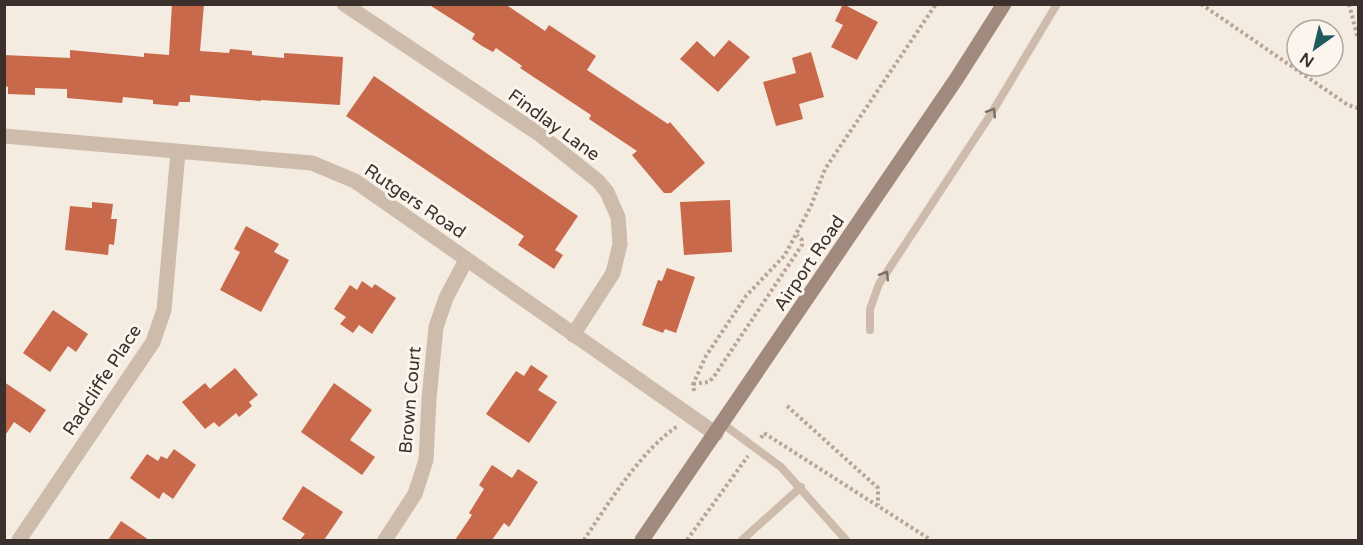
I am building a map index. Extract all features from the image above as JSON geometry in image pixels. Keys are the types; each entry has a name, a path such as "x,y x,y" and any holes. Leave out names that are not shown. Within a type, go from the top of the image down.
{"main road":[{"name":"Airport Road","path":"642,540 957,78 1004,4"}],"street":[{"name":"Findlay Lane","path":"344,4 538,134 598,181 607,192 618,217 620,244 612,273 573,335"},
{"name":"Rutgers Road","path":"4,136 312,164 355,181 573,335 719,429"},
{"name":"Radcliffe Place","path":"20,540 153,342 164,310 178,152"},
{"name":"Brown Court","path":"385,540 415,494 426,460 436,327 446,298 466,260"}],"lane":[{"path":"870,330 870,309 879,284 991,114 1057,4"},
{"path":"719,429 755,447 781,467 846,540"},
{"path":"742,540 801,488"}],"path":[{"path":"694,391 693,384 706,356 746,296 785,255 797,235 825,169 936,4"},
{"path":"1201,4 1329,92 1351,106 1359,108"},
{"path":"1349,4 1359,39"},
{"path":"693,384 709,382 715,375 802,245 802,240 797,235"},
{"path":"787,406 878,488 878,506"},
{"path":"584,540 656,443 679,425"},
{"path":"687,540 764,434 931,540"}],"building":[{"path":"172,4 204,4 200,51 229,53 230,49 252,51 252,55 284,58 284,53 343,57 340,105 190,95 190,102 179,102 178,106 153,104 153,100 123,97 122,103 67,98 67,89 35,88 35,95 8,94 8,87 4,86 4,55 70,58 70,50 144,57 144,53 169,55"},
{"path":"428,4 505,4 545,31 549,25 596,56 587,70 668,124 670,122 705,163 671,193 664,193 632,155 637,151 589,119 591,115 520,68 522,66 496,48 493,52 482,46 472,39 475,34"},
{"path":"843,4 878,22 857,60 831,47 843,25 835,21"},
{"path":"729,40 750,57 718,92 680,59 697,41 714,57"},
{"path":"811,52 824,97 799,104 803,119 776,126 763,82 796,73 792,58"},
{"path":"374,76 578,216 555,250 563,255 554,269 518,245 524,236 346,116"},
{"path":"730,200 732,252 684,255 680,202"},
{"path":"92,202 113,204 111,219 117,219 114,245 109,244 108,255 65,250 70,206 92,208"},
{"path":"246,226 279,244 274,252 289,260 261,312 220,290 240,252 234,249"},
{"path":"667,268 695,277 676,333 665,329 663,333 642,325 658,280 662,281"},
{"path":"362,281 372,288 375,284 396,298 372,334 359,325 353,333 340,324 346,317 334,309 350,285 357,290"},
{"path":"53,310 88,334 76,352 68,346 50,372 23,353"},
{"path":"531,365 548,376 538,390 557,402 529,443 486,414 516,371 524,376"},
{"path":"235,368 258,395 249,402 252,406 239,417 236,413 219,427 214,422 205,429 182,402 205,383 210,389"},
{"path":"4,382 46,410 30,433 14,422 4,437"},
{"path":"334,383 372,410 350,440 375,457 362,475 301,432"},
{"path":"174,449 196,465 173,499 163,492 159,499 130,478 147,454 158,461 161,456 167,459"},
{"path":"492,465 512,478 518,469 538,482 509,527 504,523 492,540 455,540 472,515 469,513 484,489 479,485"},
{"path":"303,486 343,512 324,540 300,540 305,534 282,519"},
{"path":"121,521 149,540 108,540"}]}
